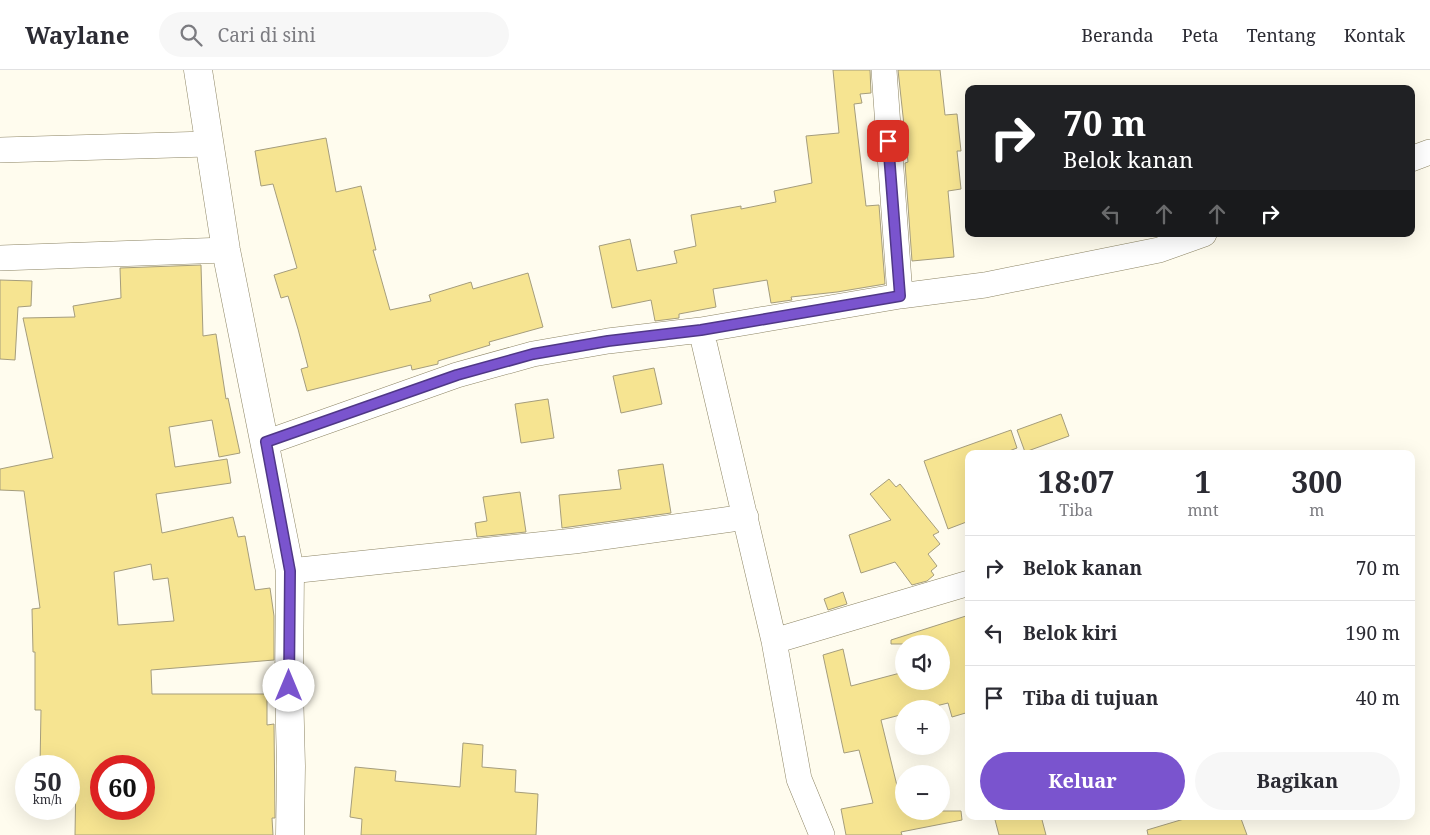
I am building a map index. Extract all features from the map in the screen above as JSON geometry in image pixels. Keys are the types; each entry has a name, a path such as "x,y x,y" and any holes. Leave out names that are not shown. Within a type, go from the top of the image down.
{"main road":[{"path":"198,70 226,250 266,442 290,571 290,835"}],"street":[{"path":"884,70 900,296"},
{"path":"0,150 208,144"},
{"path":"1415,158 1430,152"},
{"path":"266,442 457,375 533,354 608,341 701,330 900,296 985,286 1159,250 1196,237"},
{"path":"0,258 226,250"},
{"path":"701,330 774,641 798,779 822,835"},
{"path":"290,571 574,541 746,517"},
{"path":"774,641 965,584"}],"building":[{"path":"833,70 870,70 871,93 860,94 862,103 854,104 866,206 879,205 885,284 791,297 792,300 771,303 767,280 713,289 716,307 679,314 679,318 655,321 651,300 612,308 599,246 630,239 637,271 677,263 674,251 696,246 691,215 741,206 741,209 776,202 774,191 812,183 806,136 839,133"},
{"path":"898,70 940,70 945,115 957,114 961,151 957,151 961,189 948,191 954,257 912,261 905,163 908,162"},
{"path":"326,138 336,192 361,186 376,250 373,250 390,310 431,301 429,295 471,282 473,289 528,273 543,327 489,342 490,345 438,361 438,364 412,370 411,365 307,391 301,369 308,367 298,329 288,296 281,298 274,275 297,268 273,184 261,186 255,151"},
{"path":"201,265 203,336 216,334 226,399 228,398 240,453 219,457 212,420 169,427 175,467 227,459 231,483 156,494 162,533 233,517 238,537 245,536 255,590 270,588 274,616 274,660 151,670 152,694 267,694 267,725 274,724 275,818 272,818 273,835 75,835 75,820 80,820 80,755 40,755 41,710 35,710 35,652 33,652 32,609 40,608 24,491 0,490 0,469 53,458 23,318 75,317 73,306 121,298 120,268","holes":["151,564 153,580 168,578 174,621 118,625 114,572"]},
{"path":"0,280 32,281 31,306 18,307 15,360 0,359"},
{"path":"654,368 662,404 621,413 613,376"},
{"path":"548,399 554,438 521,443 515,404"},
{"path":"1061,414 1069,436 1030,450 1024,450 1017,430"},
{"path":"1011,430 1017,448 1012,450 965,450 965,523 948,529 924,461"},
{"path":"663,464 671,513 562,528 559,495 621,489 618,470"},
{"path":"889,479 896,487 900,484 939,532 933,535 940,544 928,554 937,566 931,571 934,575 927,581 912,585 895,562 861,573 849,535 891,520 870,494"},
{"path":"520,492 526,532 477,537 475,523 487,521 483,497"},
{"path":"843,592 847,604 828,610 824,599"},
{"path":"965,616 965,713 952,717 950,700 895,700 895,716 881,720 895,777 895,820 950,820 950,811 961,811 962,820 901,832 902,835 846,835 841,809 873,803 859,750 844,753 823,655 843,649 851,686 895,674 895,690 950,690 950,635 907,635"},
{"path":"895,639 895,644 891,644 891,640"},
{"path":"463,743 483,745 482,767 516,770 515,792 538,794 536,835 361,835 362,819 350,817 355,767 396,771 395,781 460,787"},
{"path":"995,820 1042,820 1046,835 999,835"},
{"path":"1181,820 1241,820 1247,835 1148,835 1147,830"}],"route":[{"path":"289,686 290,571 266,442 457,375 533,354 608,341 701,330 778,318 900,296 888,141"}]}
